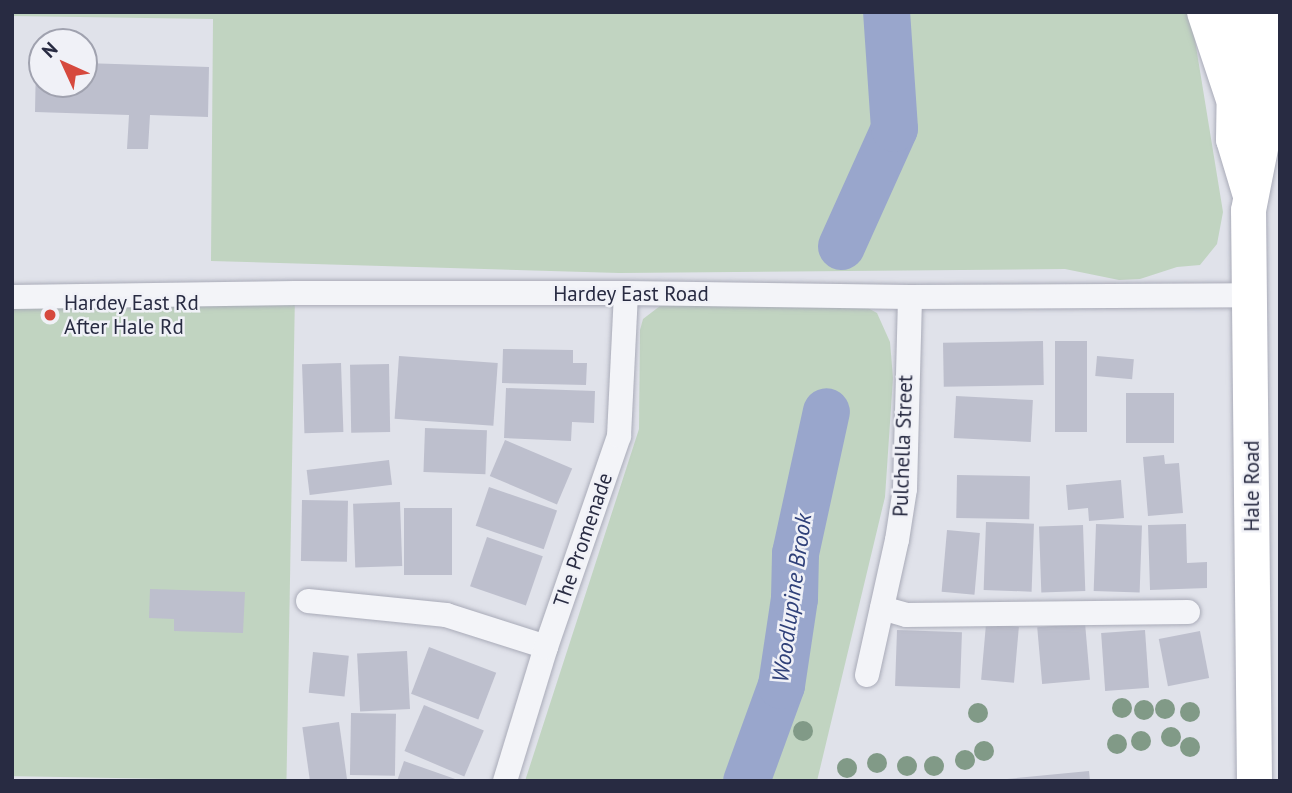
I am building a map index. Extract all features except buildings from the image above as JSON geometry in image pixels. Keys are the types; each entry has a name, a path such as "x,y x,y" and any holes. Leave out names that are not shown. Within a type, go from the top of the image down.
{"highway":[{"path":"1206,12 1234,96"}],"main road":[{"name":"Hale Road","path":"1249,192 1233,139 1234,96 1261,20"},
{"name":"Hale Road","path":"1254,781 1249,192 1262,138 1261,20"}],"street":[{"name":"Hardey East Road","path":"12,297 626,293 910,297 1250,295"},
{"name":"The Promenade","path":"505,781 546,647 619,436 626,293"},
{"name":"Pulchella Street","path":"867,675 905,489 910,297"},
{"path":"309,601 446,615 546,647"},
{"path":"882,608 906,615 1188,612"}],"green space":[{"path":"12,12 1187,12 1192,22 1223,212 1217,244 1200,265 1177,267 1140,279 1119,280 1065,269 619,273 211,261 213,19 12,16"},
{"path":"12,288 295,293 286,781 12,776"},
{"path":"859,303 877,313 890,342 893,378 885,497 817,781 525,781 639,429 640,330 643,319 660,306"}],"waterway":[{"name":"Woodlupine Brook","path":"841,246 894,128 886,12"},
{"name":"Woodlupine Brook","path":"746,781 781,685 794,598 795,553 826,411"}],"place":[{"name":"Hardey East Rd After Hale Rd","path":"50,315"}]}
